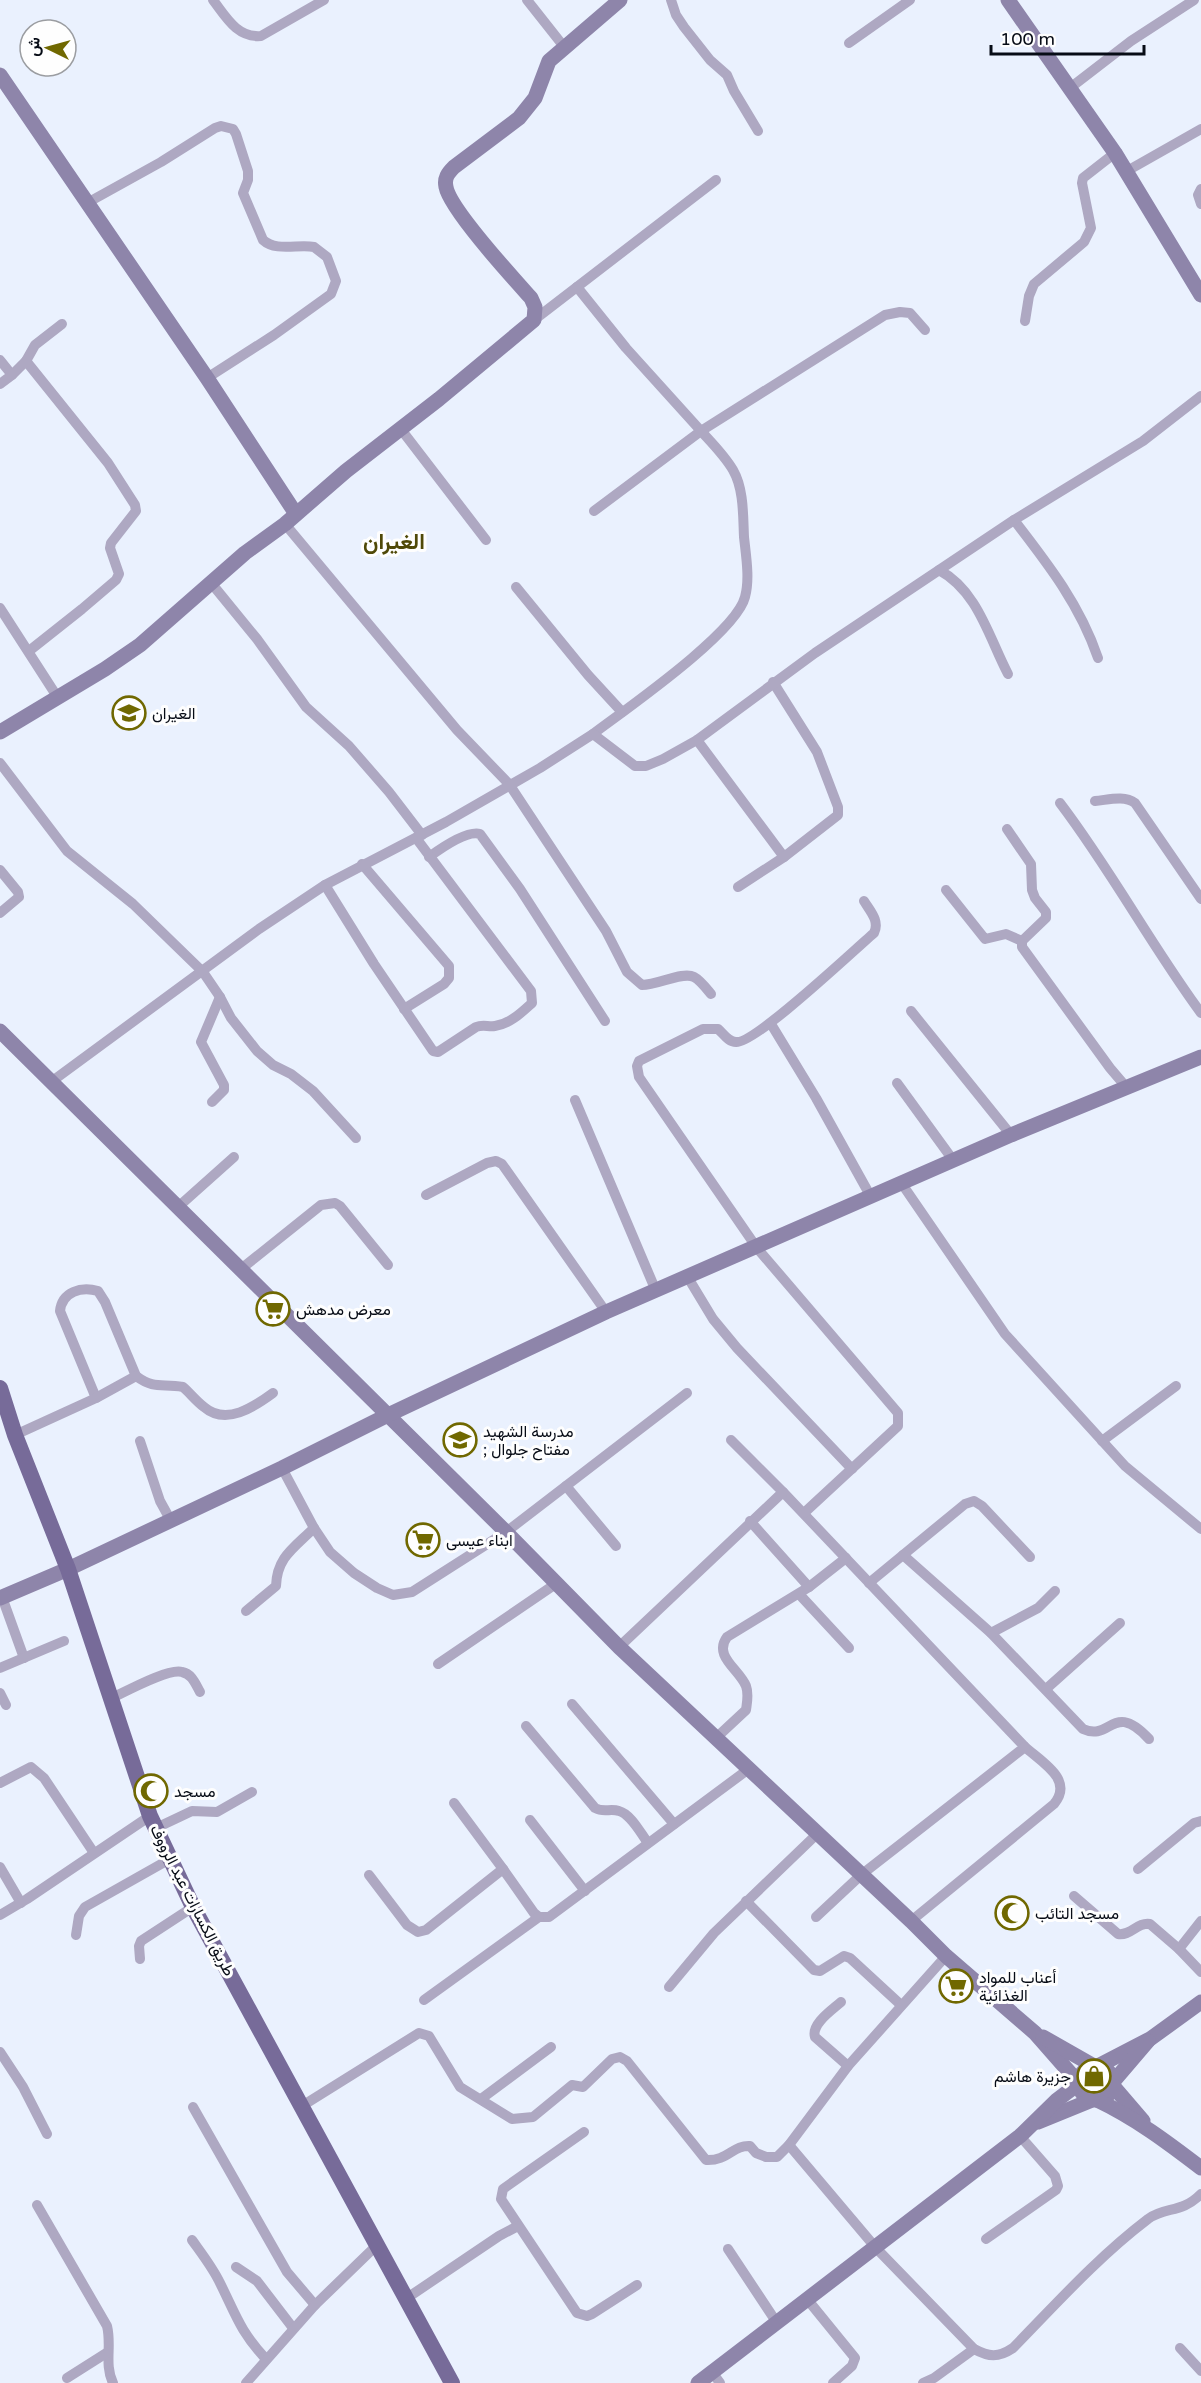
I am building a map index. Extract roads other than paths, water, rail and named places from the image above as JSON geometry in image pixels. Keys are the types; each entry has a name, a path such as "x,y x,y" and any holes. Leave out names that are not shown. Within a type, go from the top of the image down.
{"main road":[{"name":"طريق الكسارات عبد الرووف","path":"0,1388 15,1435 68,1569 153,1822 193,1907 452,2383"}],"street":[{"path":"213,0 236,29 254,37 261,36 324,0"},
{"path":"527,0 564,48"},
{"path":"534,320 535,308 531,298 457,209 446,188 446,177 454,167 519,118 535,98 545,68 564,48 620,0"},
{"path":"671,0 676,15 684,27 710,60 727,75 758,131"},
{"path":"849,43 909,0"},
{"path":"1008,0 1127,171 1201,295"},
{"path":"1070,88 1131,41 1194,0"},
{"path":"0,75 20,101 207,378 291,519 457,730 509,784 606,931 627,972 642,985 661,983 681,975 690,975 696,977 711,994"},
{"path":"87,203 215,128 227,127 236,134 248,171 248,180 243,193 263,240 268,245 277,247 314,246 327,258 336,281 331,294 274,335 207,378"},
{"path":"1127,171 1201,129"},
{"path":"1025,321 1029,296 1034,284 1084,242 1089,235 1091,228 1083,178 1115,153"},
{"path":"0,732 140,645 245,553 291,519 534,320 716,180"},
{"path":"1201,189 1198,195 1201,204"},
{"path":"51,1083 259,929 325,885 362,864 419,837 578,745 702,650 730,623 745,597 744,535 737,478 730,465 626,348 577,287"},
{"path":"594,511 701,431 885,315 910,313 925,330"},
{"path":"0,384 26,361 35,345 62,324"},
{"path":"0,360 12,375"},
{"path":"26,361 108,463 135,505 136,511 110,545 119,574 116,579 28,651"},
{"path":"593,734 635,766 646,766 663,759 697,740 773,682 1014,520 1143,441 1201,396"},
{"path":"400,428 486,540"},
{"path":"1014,520 1055,573 1078,610 1098,658"},
{"path":"939,570 951,576 974,605 1008,674"},
{"path":"212,584 257,639 306,707 349,746 389,792 429,856 529,986 533,1000 507,1023 476,1027 438,1052 429,1047 325,885"},
{"path":"516,587 588,675 622,712"},
{"path":"0,608 58,698"},
{"path":"738,887 784,857 838,815 838,807 818,752 773,682"},
{"path":"697,740 784,857"},
{"path":"0,763 67,851 133,904 203,972 231,1018 257,1052 313,1091 356,1138"},
{"path":"1095,801 1128,799 1135,803 1201,899"},
{"path":"1060,803 1085,836 1176,979 1201,1013"},
{"path":"1007,829 1031,864 1032,890 1046,912 1046,918 1022,941 1026,957 1126,1088"},
{"path":"429,856 447,844 471,834 480,834 527,898 605,1022"},
{"path":"362,864 443,958 451,973 444,984 404,1009"},
{"path":"0,870 18,892 19,897 0,913"},
{"path":"946,890 985,939 1006,934 1022,941"},
{"path":"804,1513 898,1426 898,1413 757,1248 639,1077 637,1066 639,1061 703,1029 718,1029 728,1040 735,1042 743,1041 771,1024 874,933 877,924 864,901"},
{"path":"212,1102 224,1090 224,1085 201,1042 220,997"},
{"path":"911,1011 1011,1135"},
{"path":"771,1024 816,1098 871,1197"},
{"path":"0,1031 620,1647 946,1956 1035,2033 1078,2083 1083,2095 1121,2112 1151,2130 1201,2168"},
{"path":"24,1658 1,1598 171,1521 606,1312 757,1248 1011,1135 1201,1058"},
{"path":"897,1083 953,1160"},
{"path":"575,1100 656,1291"},
{"path":"178,1207 234,1157"},
{"path":"426,1195 487,1163 496,1161 502,1164 606,1312"},
{"path":"902,1184 1005,1334 1125,1466 1201,1529"},
{"path":"241,1269 280,1235 321,1204 328,1202 340,1206 388,1266"},
{"path":"687,1276 713,1319 737,1348 852,1469"},
{"path":"96,1398 60,1311 65,1296 79,1289 98,1291 105,1302 136,1376 147,1384 160,1387 183,1387 204,1408 231,1416 273,1393"},
{"path":"15,1435 96,1398 136,1376"},
{"path":"1102,1441 1176,1386"},
{"path":"282,1468 314,1528 330,1551 354,1573 377,1588 393,1595 412,1592 506,1532 687,1393"},
{"path":"731,1440 804,1513 1025,1747 1058,1778 1062,1785 1060,1797 911,1921"},
{"path":"140,1441 160,1501 171,1521"},
{"path":"566,1486 616,1546"},
{"path":"620,1647 783,1492"},
{"path":"869,1583 965,1504 974,1501 982,1506 1030,1557"},
{"path":"750,1521 809,1587"},
{"path":"246,1611 276,1586 276,1570 280,1562 314,1528"},
{"path":"903,1555 991,1633 1083,1729 1094,1732 1120,1722 1129,1722 1137,1725 1149,1739"},
{"path":"717,1737 746,1710 745,1685 723,1653 723,1642 741,1627 799,1594 846,1558"},
{"path":"438,1664 556,1583"},
{"path":"991,1633 1038,1608 1055,1592"},
{"path":"799,1594 849,1648"},
{"path":"1046,1689 1120,1623"},
{"path":"0,1668 64,1641"},
{"path":"110,1698 167,1674 180,1671 192,1677 200,1692"},
{"path":"0,1693 6,1705"},
{"path":"572,1704 674,1824"},
{"path":"526,1726 596,1808 602,1811 623,1812 648,1843"},
{"path":"816,1917 861,1875 1025,1747"},
{"path":"0,1783 31,1767 44,1778 94,1853"},
{"path":"424,2000 539,1917 549,1917 750,1768"},
{"path":"0,1915 94,1853 153,1822 192,1811 217,1812 252,1792"},
{"path":"454,1803 539,1917"},
{"path":"530,1820 585,1891"},
{"path":"1138,1869 1194,1823 1201,1821"},
{"path":"669,1987 714,1933 817,1834"},
{"path":"76,1935 79,1916 85,1907 170,1859"},
{"path":"0,1867 21,1903"},
{"path":"369,1875 407,1925 418,1932 426,1930 503,1869"},
{"path":"1074,1896 1118,1934 1125,1934 1140,1924 1150,1924 1201,1972"},
{"path":"746,1901 814,1970 820,1971 844,1956 850,1958 901,2005"},
{"path":"140,1959 141,1941 193,1907"},
{"path":"1179,1949 1201,1921"},
{"path":"302,2106 419,2033 429,2036 460,2086 467,2093 481,2099 512,2119 533,2117 572,2085 583,2087 612,2059 620,2057 627,2061 706,2160 718,2160 743,2146 750,2146 756,2153 766,2157 777,2157 789,2145 848,2066 946,1956"},
{"path":"841,2002 816,2026 813,2033 848,2066"},
{"path":"698,2383 716,2378 807,2299 1020,2136 1078,2083 1083,2071 1150,2039 1201,2002"},
{"path":"1035,2033 1108,2071 1113,2084 1151,2130"},
{"path":"1033,2125 1107,2096 1113,2084 1150,2039"},
{"path":"481,2099 551,2048"},
{"path":"0,2052 23,2088 47,2134"},
{"path":"193,2107 287,2272 315,2305"},
{"path":"584,2132 501,2192 501,2199 577,2313 592,2314 637,2285"},
{"path":"986,2239 1056,2190 1058,2186 1055,2176 1020,2136"},
{"path":"789,2145 876,2248 974,2349 987,2356 1004,2354 1081,2278 1140,2226 1161,2212 1186,2206 1201,2194"},
{"path":"37,2205 107,2326 110,2338 107,2365 113,2383"},
{"path":"407,2298 518,2226"},
{"path":"192,2240 219,2282 236,2320 248,2339 265,2358"},
{"path":"246,2383 293,2328 378,2244"},
{"path":"728,2248 777,2323"},
{"path":"236,2268 257,2281 293,2328"},
{"path":"807,2299 855,2358 852,2366 833,2383"},
{"path":"1180,2348 1201,2371"},
{"path":"923,2383 934,2378 974,2349"},
{"path":"67,2378 108,2352"}],"place":[{"name":"الغيران","path":"129,713"},
{"name":"معرض مدهش","path":"273,1309"},
{"name":"مدرسة الشهيد ; مفتاح جلوال","path":"460,1440"},
{"name":"ابناء عيسى","path":"423,1540"},
{"name":"مسجد","path":"151,1791"},
{"name":"مسجد التائب","path":"1012,1913"},
{"name":"أعناب للمواد الغذائية","path":"956,1986"},
{"name":"جزيرة هاشم","path":"1094,2076"}],"district":[{"name":"الغيران","path":"394,541"}]}
